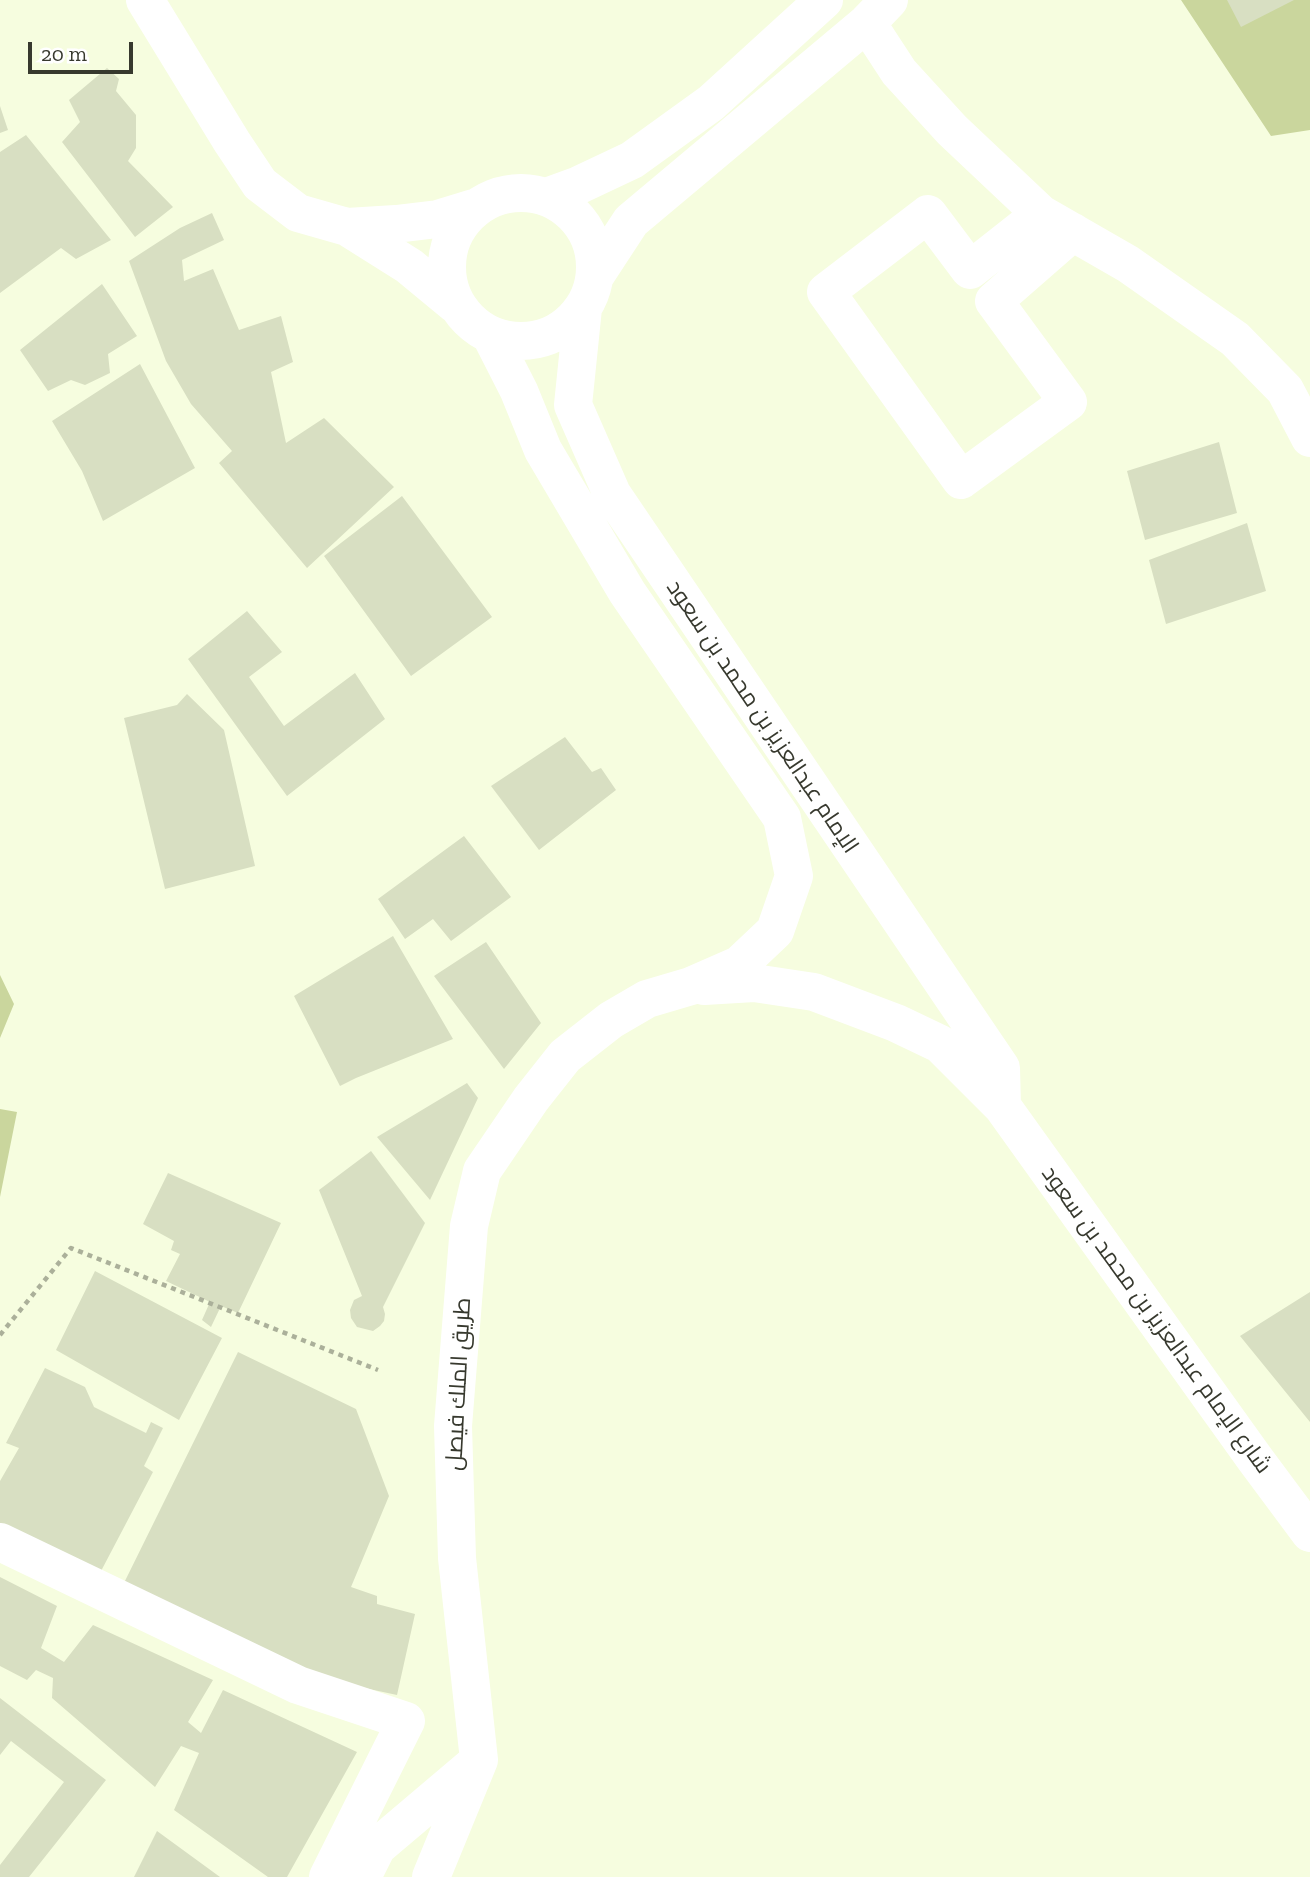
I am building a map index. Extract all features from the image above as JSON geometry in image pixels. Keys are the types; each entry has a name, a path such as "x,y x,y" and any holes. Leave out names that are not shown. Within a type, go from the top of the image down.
{"street":[{"path":"145,0 260,184 298,213 346,227 409,266 456,304 471,323 491,336 511,342 532,341 552,335 570,324 631,221 878,11 900,72 952,130 1057,223 1128,264 1235,339 1285,390 1310,438"},
{"path":"546,197 579,186 632,160 711,103 824,0"},
{"path":"346,227 438,219 474,208 496,196 521,192 546,197 567,209 584,228 593,251 589,292"},
{"path":"456,304 448,284 446,263 450,242 460,224 474,208"},
{"path":"928,214 970,270 1057,223 994,301 1068,402 961,480 826,292 928,214"},
{"name":"الإمام عبدالعزيز بن محمد بن سعود","path":"589,292 573,405 612,494 1001,1068 1002,1106"},
{"name":"الإمام عبدالعزيز بن محمد بن سعود","path":"491,336 519,391 543,450 627,592 782,818 794,876 775,931 739,965 691,986"},
{"name":"شارع الإمام عبدالعزيز بن محمد بن سعود","path":"691,986 754,983 814,992 896,1023 940,1044 1002,1106 1310,1533"},
{"name":"طريق الملك فيصل","path":"431,1877 479,1760 457,1558 453,1426 469,1226 482,1171 531,1099 565,1056 611,1020 647,999 691,986"},
{"path":"0,1542 298,1685 406,1721 328,1877"},
{"path":"362,1877 377,1847 479,1760"}],"path":[{"path":"0,1335 71,1248 378,1370"}],"green space":[{"path":"1181,0 1310,0 1310,130 1271,136"},
{"path":"0,975 14,1004 0,1038"},
{"path":"0,1109 17,1112 0,1197"}],"building":[{"path":"1227,0 1294,0 1241,27"},
{"path":"107,68 119,79 116,91 136,115 136,148 128,161 173,207 135,237 62,142 80,122 69,100"},
{"path":"0,106 8,130 0,133"},
{"path":"26,135 111,240 76,259 61,248 0,293 0,152"},
{"path":"212,213 224,240 182,260 184,281 213,269 239,330 281,316 293,362 271,372 286,443 324,418 394,487 307,568 219,463 232,451 191,404 166,361 129,261 180,228"},
{"path":"102,284 137,336 108,354 110,373 85,385 71,380 48,391 20,350"},
{"path":"140,364 195,468 103,521 82,471 52,421"},
{"path":"1219,442 1237,513 1145,540 1127,471"},
{"path":"402,496 492,617 411,676 324,556"},
{"path":"1247,523 1266,591 1166,624 1149,560"},
{"path":"247,611 282,652 249,677 284,726 355,673 385,719 287,796 188,659"},
{"path":"187,694 224,730 255,866 165,889 124,718 177,705"},
{"path":"565,737 592,772 601,768 616,790 539,850 491,786"},
{"path":"464,836 511,897 451,941 433,919 405,939 378,899"},
{"path":"393,936 453,1039 340,1086 294,996"},
{"path":"486,942 541,1023 504,1069 434,976"},
{"path":"467,1083 478,1098 430,1200 377,1137"},
{"path":"371,1151 425,1223 383,1307 384,1321 373,1331 357,1327 351,1318 350,1310 354,1300 362,1296 319,1190"},
{"path":"168,1173 281,1223 238,1313 221,1306 211,1327 202,1320 210,1302 166,1281 180,1254 171,1250 174,1241 143,1224"},
{"path":"95,1271 222,1338 179,1420 56,1350"},
{"path":"1310,1292 1310,1422 1240,1336"},
{"path":"238,1352 356,1409 389,1496 351,1587 377,1596 377,1604 415,1614 397,1695 290,1672 121,1589"},
{"path":"45,1368 85,1387 94,1407 146,1433 151,1422 163,1428 144,1466 153,1472 100,1573 0,1524 0,1481 19,1448 6,1443"},
{"path":"0,1577 57,1606 41,1648 64,1662 93,1625 213,1680 188,1722 201,1733 223,1690 357,1752 287,1877 268,1877 174,1810 199,1753 181,1746 155,1787 52,1698 53,1678 36,1670 27,1680 0,1666"},
{"path":"0,1698 106,1780 29,1877 0,1877 0,1865 64,1782 11,1741 0,1755"},
{"path":"157,1831 220,1877 134,1877"}]}
